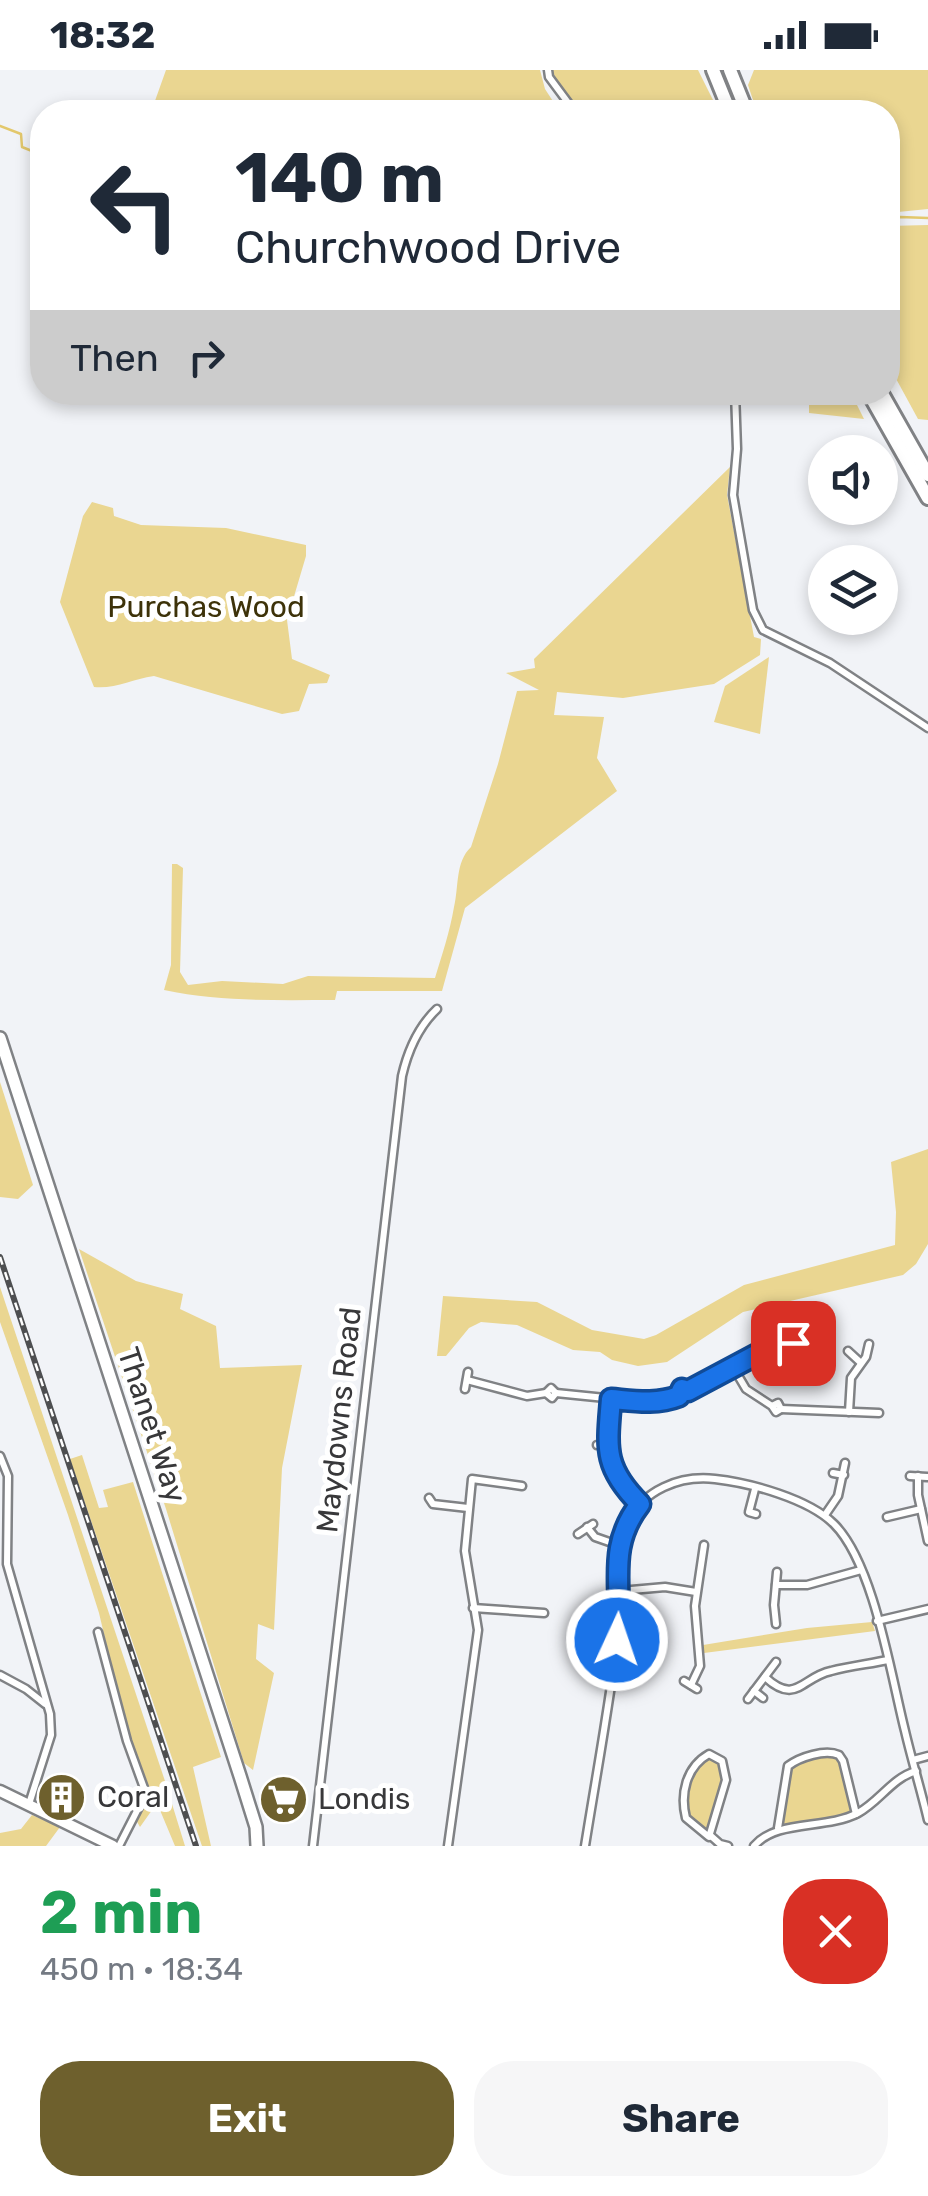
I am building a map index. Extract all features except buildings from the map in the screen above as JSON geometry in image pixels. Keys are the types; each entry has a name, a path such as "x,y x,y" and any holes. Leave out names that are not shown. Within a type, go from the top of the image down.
{"highway":[{"path":"713,70 725,100"},
{"path":"730,70 742,100"},
{"path":"875,405 928,498"},
{"path":"888,405 928,475"}],"main road":[{"name":"Thanet Way","path":"0,1038 256,1826 269,1846"},
{"path":"0,1790 109,1845"},
{"name":"Thanet Way","path":"256,1826 257,1846"}],"street":[{"path":"548,70 566,100"},
{"path":"735,405 733,496 753,610 764,630 830,663 928,728"},
{"name":"Maydowns Road","path":"314,1846 402,1076 418,1032 436,1009"},
{"path":"466,1389 467,1376 527,1396 546,1393 552,1398 556,1393 645,1402 686,1398 688,1391 765,1350 819,1338"},
{"path":"793,1343 796,1357"},
{"path":"849,1412 851,1378 869,1344"},
{"path":"848,1351 861,1364"},
{"path":"733,1367 746,1390 772,1406 778,1403 781,1409 879,1413"},
{"path":"611,1399 607,1446 614,1474 640,1504"},
{"path":"597,1445 607,1446"},
{"path":"0,1456 8,1476 3,1561 47,1706 50,1734 30,1804"},
{"path":"824,1515 838,1496 846,1464"},
{"path":"833,1472 844,1475"},
{"path":"918,1476 928,1542"},
{"path":"585,1846 620,1620 618,1546 628,1520 640,1504 668,1484 694,1478 721,1480 804,1503 824,1515 845,1536 877,1621 928,1820"},
{"path":"448,1846 478,1630 465,1552 472,1479 522,1486"},
{"path":"755,1488 749,1512 756,1514"},
{"path":"430,1498 433,1504 468,1508"},
{"path":"886,1517 895,1510 921,1509"},
{"path":"578,1534 590,1525 595,1538 618,1546"},
{"path":"691,1685 700,1666 692,1636 704,1545"},
{"path":"776,1584 807,1585 861,1570"},
{"path":"772,1618 777,1572"},
{"path":"620,1590 666,1587 696,1592"},
{"path":"473,1608 544,1613"},
{"path":"877,1621 928,1609"},
{"path":"98,1632 98,1654 144,1788 142,1800 109,1845"},
{"path":"764,1677 785,1690 798,1689 822,1673 888,1660"},
{"path":"748,1700 776,1662"},
{"path":"0,1674 26,1688 47,1706"},
{"path":"26,1688 35,1684 38,1674"},
{"path":"754,1690 763,1698"},
{"path":"778,1828 788,1766 828,1752 839,1755 843,1761 856,1814"},
{"path":"711,1836 726,1780 722,1761 709,1754 691,1772 683,1802 686,1818 691,1825 728,1846"},
{"path":"912,1760 928,1756"},
{"path":"754,1846 778,1828 799,1828 856,1814 898,1780 916,1771"}],"green space":[{"path":"166,70 540,70 552,100 155,100"},
{"path":"551,70 698,70 713,100 570,100"},
{"path":"754,70 928,70 928,209 900,212 900,100 753,100 748,85"},
{"path":"928,225 928,420 918,419 900,386 900,226"},
{"path":"809,405 857,405 864,419 809,413"},
{"path":"730,467 727,495 754,637 761,639 760,655 714,684 623,698 557,692 554,715 604,717 597,758 617,791 465,908 442,991 337,991 335,1000 292,1000 164,990 171,965 172,864 183,868 180,972 188,985 222,981 283,984 308,976 435,978 456,899 460,867 471,847 498,764 517,691 539,690 506,673 535,668 534,659"},
{"name":"Purchas Wood","path":"92,502 113,508 114,516 141,525 226,528 306,545 287,620 292,659 330,675 327,683 309,684 299,711 282,714 154,676 94,687 60,602 83,516"},
{"path":"769,657 760,734 714,722 725,686"},
{"path":"0,1082 33,1185 18,1199 0,1197"},
{"path":"928,1149 928,1244 916,1264 903,1275 743,1312 667,1362 638,1366 612,1360 600,1352 573,1350 517,1325 481,1322 469,1328 446,1356 437,1356 443,1296 537,1302 592,1330 644,1339 744,1285 895,1245 891,1162"},
{"path":"79,1249 136,1281 183,1294 180,1309 216,1326 220,1368 302,1365 282,1468 274,1630 258,1624 256,1659 274,1673 253,1770 244,1763 166,1509"},
{"path":"0,1287 185,1846 175,1846 157,1803 140,1827 136,1820 147,1781 126,1727 99,1613 68,1515 0,1322"},
{"path":"82,1455 99,1508 108,1507 103,1490 133,1482 221,1757 193,1767 211,1846 202,1846 70,1459"},
{"path":"872,1622 875,1631 704,1653 703,1645"},
{"path":"829,1754 841,1761 852,1813 783,1828 787,1771 798,1761"},
{"path":"709,1757 721,1764 724,1777 708,1833 691,1821 686,1803 692,1778"},
{"path":"32,1815 60,1827 46,1846 0,1846 0,1833 21,1829"}],"waterway":[{"path":"0,126 21,134 22,147 30,150"},
{"path":"900,217 928,218"}],"railway":[{"path":"0,1257 196,1846"}],"place":[{"name":"Coral","path":"62,1797"},
{"name":"Londis","path":"283,1799"}],"route":[{"path":"617,1640 620,1606 616,1557 622,1533 640,1504 610,1465 607,1446 611,1399 672,1399 682,1389 688,1391 765,1350 793,1343"}]}
